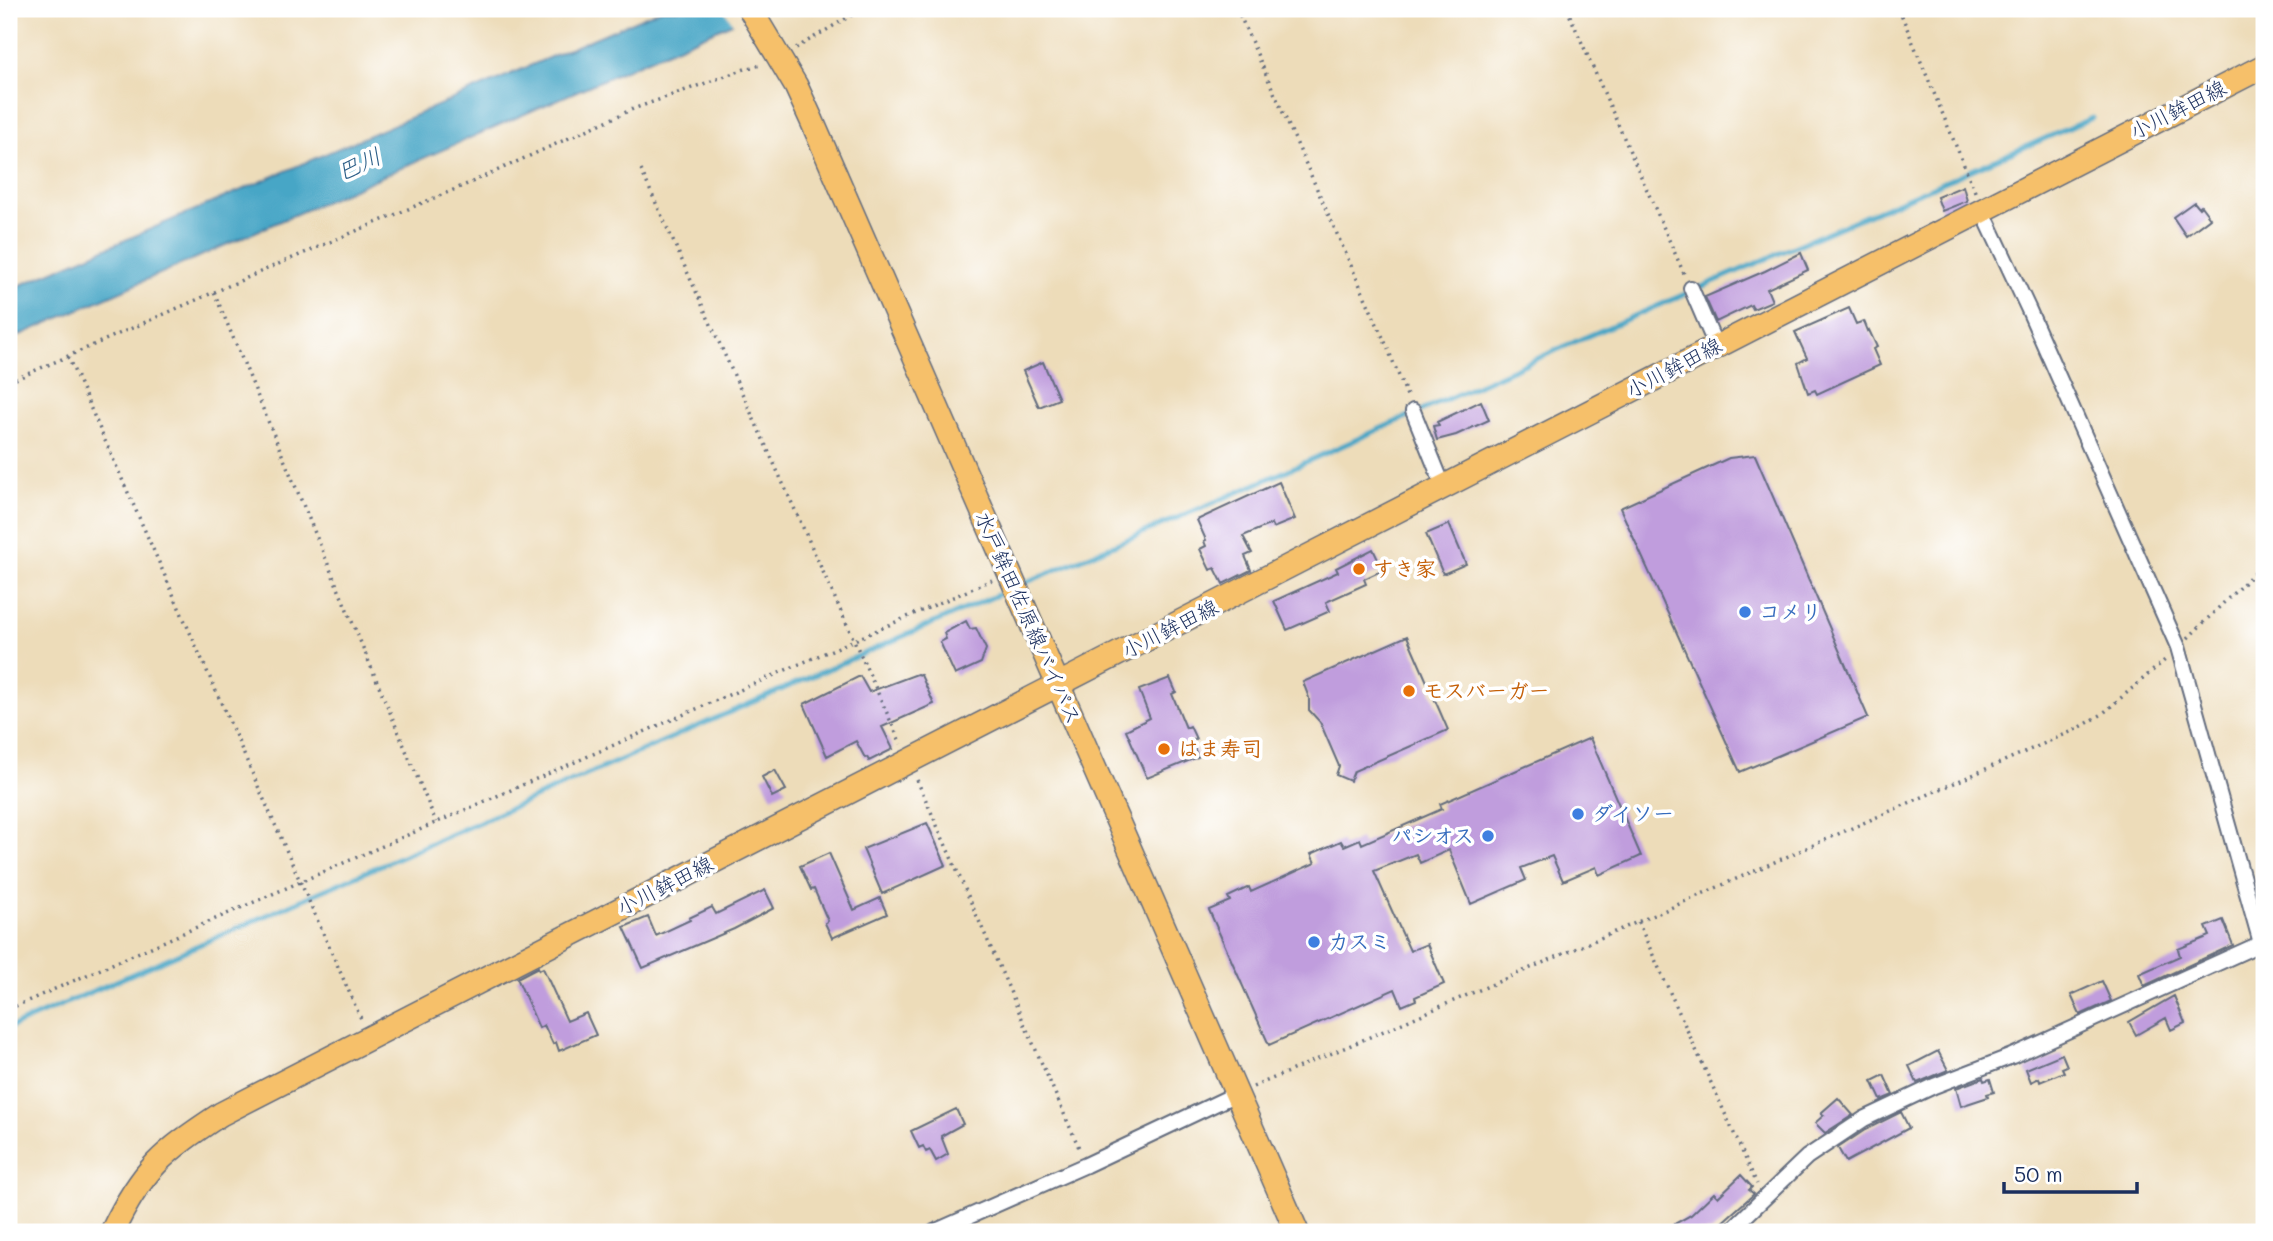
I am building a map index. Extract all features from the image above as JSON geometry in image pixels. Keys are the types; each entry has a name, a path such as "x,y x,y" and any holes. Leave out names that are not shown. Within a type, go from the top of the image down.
{"main road":[{"name":"水戸鉾田佐原線バイパス","path":"750,9 777,54 817,133 1297,1232"},
{"name":"小川鉾田線","path":"111,1232 142,1176 167,1151 220,1114 2264,66"}],"street":[{"path":"1729,1232 1807,1157 1864,1119 1934,1086 2012,1056 2263,942 2179,647 1982,210"},
{"path":"1693,293 1716,346"},
{"path":"1415,416 1444,488"},
{"path":"934,1232 1086,1165 1236,1094"}],"path":[{"path":"9,383 472,182 633,109 777,54 862,9"},
{"path":"1237,9 1385,342 1415,416"},
{"path":"1567,9 1693,293"},
{"path":"1899,9 1969,178"},
{"path":"641,170 909,762 1086,1165"},
{"path":"214,292 436,821"},
{"path":"68,357 369,1038"},
{"path":"1236,1094 1638,922 2077,729 2101,715 2179,647 2264,563"},
{"path":"9,1009 853,639 1013,584"},
{"path":"1638,922 1763,1198"}],"water":[{"name":"巴川","path":"662,9 764,9 9,340 9,290"}],"pier":[{"path":"723,9 768,9 735,26"}],"building":[{"path":"1963,186 1967,201 1942,211 1937,197"},
{"path":"2194,202 2199,208 2201,206 2210,218 2186,236 2173,217"},
{"path":"1801,253 1808,270 1767,289 1772,301 1753,309 1751,305 1716,322 1705,297"},
{"path":"1849,308 1856,324 1864,321 1869,330 1877,347 1873,349 1880,365 1817,394 1815,390 1808,393 1798,363 1807,358 1795,332"},
{"path":"1043,362 1059,399 1039,407 1023,371"},
{"path":"1481,401 1489,420 1456,435 1437,440 1433,426 1439,425 1437,422"},
{"name":"コメリ","path":"1755,455 1868,717 1740,772 1620,508 1729,458"},
{"path":"1279,482 1295,519 1273,528 1271,524 1243,536 1252,553 1245,556 1251,570 1223,584 1215,568 1210,570 1200,549 1206,546 1206,540 1197,520"},
{"path":"1449,524 1466,564 1443,574 1426,534"},
{"path":"1373,549 1383,570 1364,579 1366,584 1326,602 1330,611 1287,630 1274,601 1338,572 1336,568"},
{"path":"966,621 970,629 976,628 986,649 981,663 955,675 940,642 946,639 944,633"},
{"path":"1407,636 1448,730 1354,771 1350,781 1336,775 1339,766 1320,722 1309,710 1309,698 1303,682"},
{"path":"917,674 921,675 934,704 882,727 893,749 869,761 856,741 827,756 804,704 860,676 869,692"},
{"name":"はま寿司","path":"1170,678 1176,692 1172,694 1186,728 1190,726 1196,739 1191,741 1198,757 1147,778 1126,730 1150,718 1139,690"},
{"path":"1590,738 1641,856 1599,875 1596,867 1563,881 1552,856 1521,868 1526,880 1471,904 1449,850 1420,863 1416,854 1374,871 1410,951 1427,944 1444,984 1402,1006 1395,989 1269,1045 1209,910 1230,901 1228,897 1249,887 1251,892 1315,863 1311,854 1341,841 1344,846 1360,839 1362,844 1442,809 1440,804"},
{"path":"775,770 786,790 772,797 762,777"},
{"path":"927,823 946,865 882,894 863,849"},
{"path":"829,853 854,910 880,898 887,914 832,938 825,923 828,921 814,889 811,890 800,866"},
{"path":"765,890 774,908 734,929 643,968 624,927 648,917 656,936 712,907 716,914"},
{"path":"2223,920 2233,945 2144,986 2139,974 2180,956 2178,949 2210,936 2206,927"},
{"path":"538,967 539,970 543,968 567,1021 586,1013 596,1035 559,1051 544,1025 539,1028 517,978"},
{"path":"2102,981 2111,1001 2080,1015 2071,995"},
{"path":"2174,996 2185,1023 2171,1030 2166,1018 2136,1035 2129,1022"},
{"path":"1938,1051 1948,1070 1917,1083 1909,1066"},
{"path":"2062,1054 2067,1066 2062,1068 2064,1072 2040,1082 2039,1078 2031,1082 2026,1069"},
{"path":"1884,1075 1893,1095 1881,1100 1872,1081"},
{"path":"1983,1078 1984,1081 1990,1079 1994,1092 1987,1094 1988,1097 1961,1106 1956,1088"},
{"path":"1838,1098 1853,1115 1825,1133 1815,1123 1824,1115 1821,1113"},
{"path":"956,1109 963,1124 941,1136 948,1154 936,1161 930,1150 926,1152 923,1146 919,1148 911,1131"},
{"path":"1901,1112 1909,1128 1846,1162 1838,1148 1865,1130"},
{"path":"1741,1175 1752,1187 1749,1190 1754,1194 1711,1232 1660,1232 1691,1215 1714,1193 1718,1197"}],"waterway":[{"path":"1020,585 2092,118"},
{"path":"9,1028 1011,589"}],"place":[{"name":"すき家","path":"1359,569"},
{"name":"コメリ","path":"1745,612"},
{"name":"モスバーガー","path":"1409,691"},
{"name":"はま寿司","path":"1164,749"},
{"name":"ダイソー","path":"1578,814"},
{"name":"パシオス","path":"1488,836"},
{"name":"カスミ","path":"1314,942"}]}
